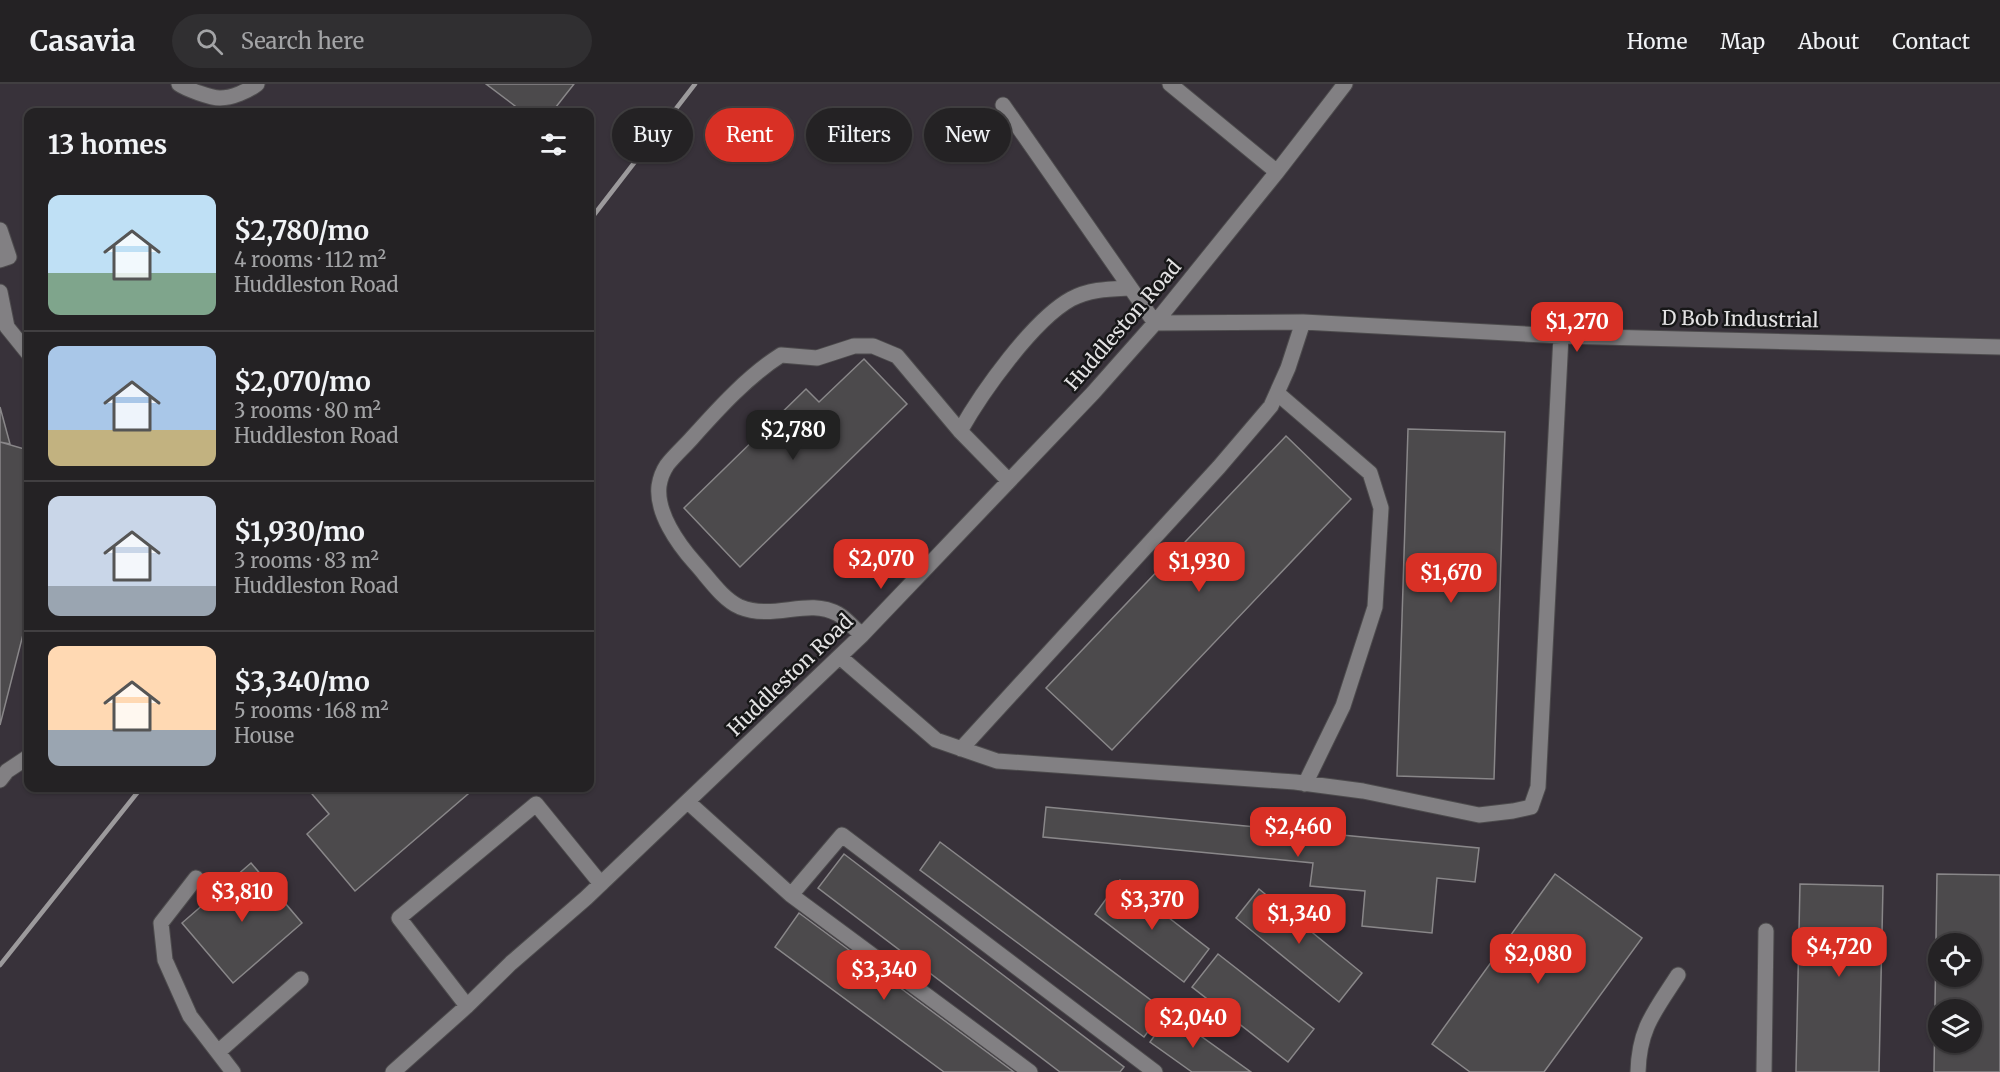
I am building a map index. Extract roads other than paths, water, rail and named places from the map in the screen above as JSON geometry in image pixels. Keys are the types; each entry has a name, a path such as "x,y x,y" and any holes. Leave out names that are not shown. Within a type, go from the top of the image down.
{"street":[{"path":"179,84 184,88 220,98 248,90 257,84"},
{"path":"1170,84 1277,172"},
{"name":"Huddleston Road","path":"393,1072 601,884 862,635 1093,393 1155,323 1345,84"},
{"path":"1003,105 1155,323"},
{"path":"0,230 9,257 0,261"},
{"path":"960,431 1009,360 1054,311 1071,300 1098,289 1130,288"},
{"path":"0,292 7,327 24,348"},
{"path":"961,749 1219,467 1271,406 1288,368 1303,322"},
{"name":"D Bob Industrial","path":"1155,323 1303,322 1561,336 2000,347"},
{"path":"840,657 936,740 997,761 1305,784 1363,791 1479,815 1531,807 1538,787 1561,336"},
{"path":"862,635 840,615 828,610 813,607 775,613 754,612 737,605 720,591 690,557 663,513 659,499 659,486 667,466 707,421 758,372 781,355 817,358 854,346 873,346 897,356 960,431 1008,480"},
{"path":"1277,393 1370,473 1381,508 1375,607 1344,706 1305,784"},
{"path":"0,780 7,771 24,760"},
{"path":"688,802 791,895 1030,1072"},
{"path":"467,1006 399,918 536,804 601,884"},
{"path":"791,895 842,835 1155,1072"},
{"path":"196,878 161,923 165,960 190,1016 233,1072"},
{"path":"1764,1072 1766,931"},
{"path":"1638,1072 1638,1050 1645,1027 1678,975"},
{"path":"218,1052 301,979"}],"railway":[{"path":"594,215 695,84"},
{"path":"0,965 138,792"}]}
